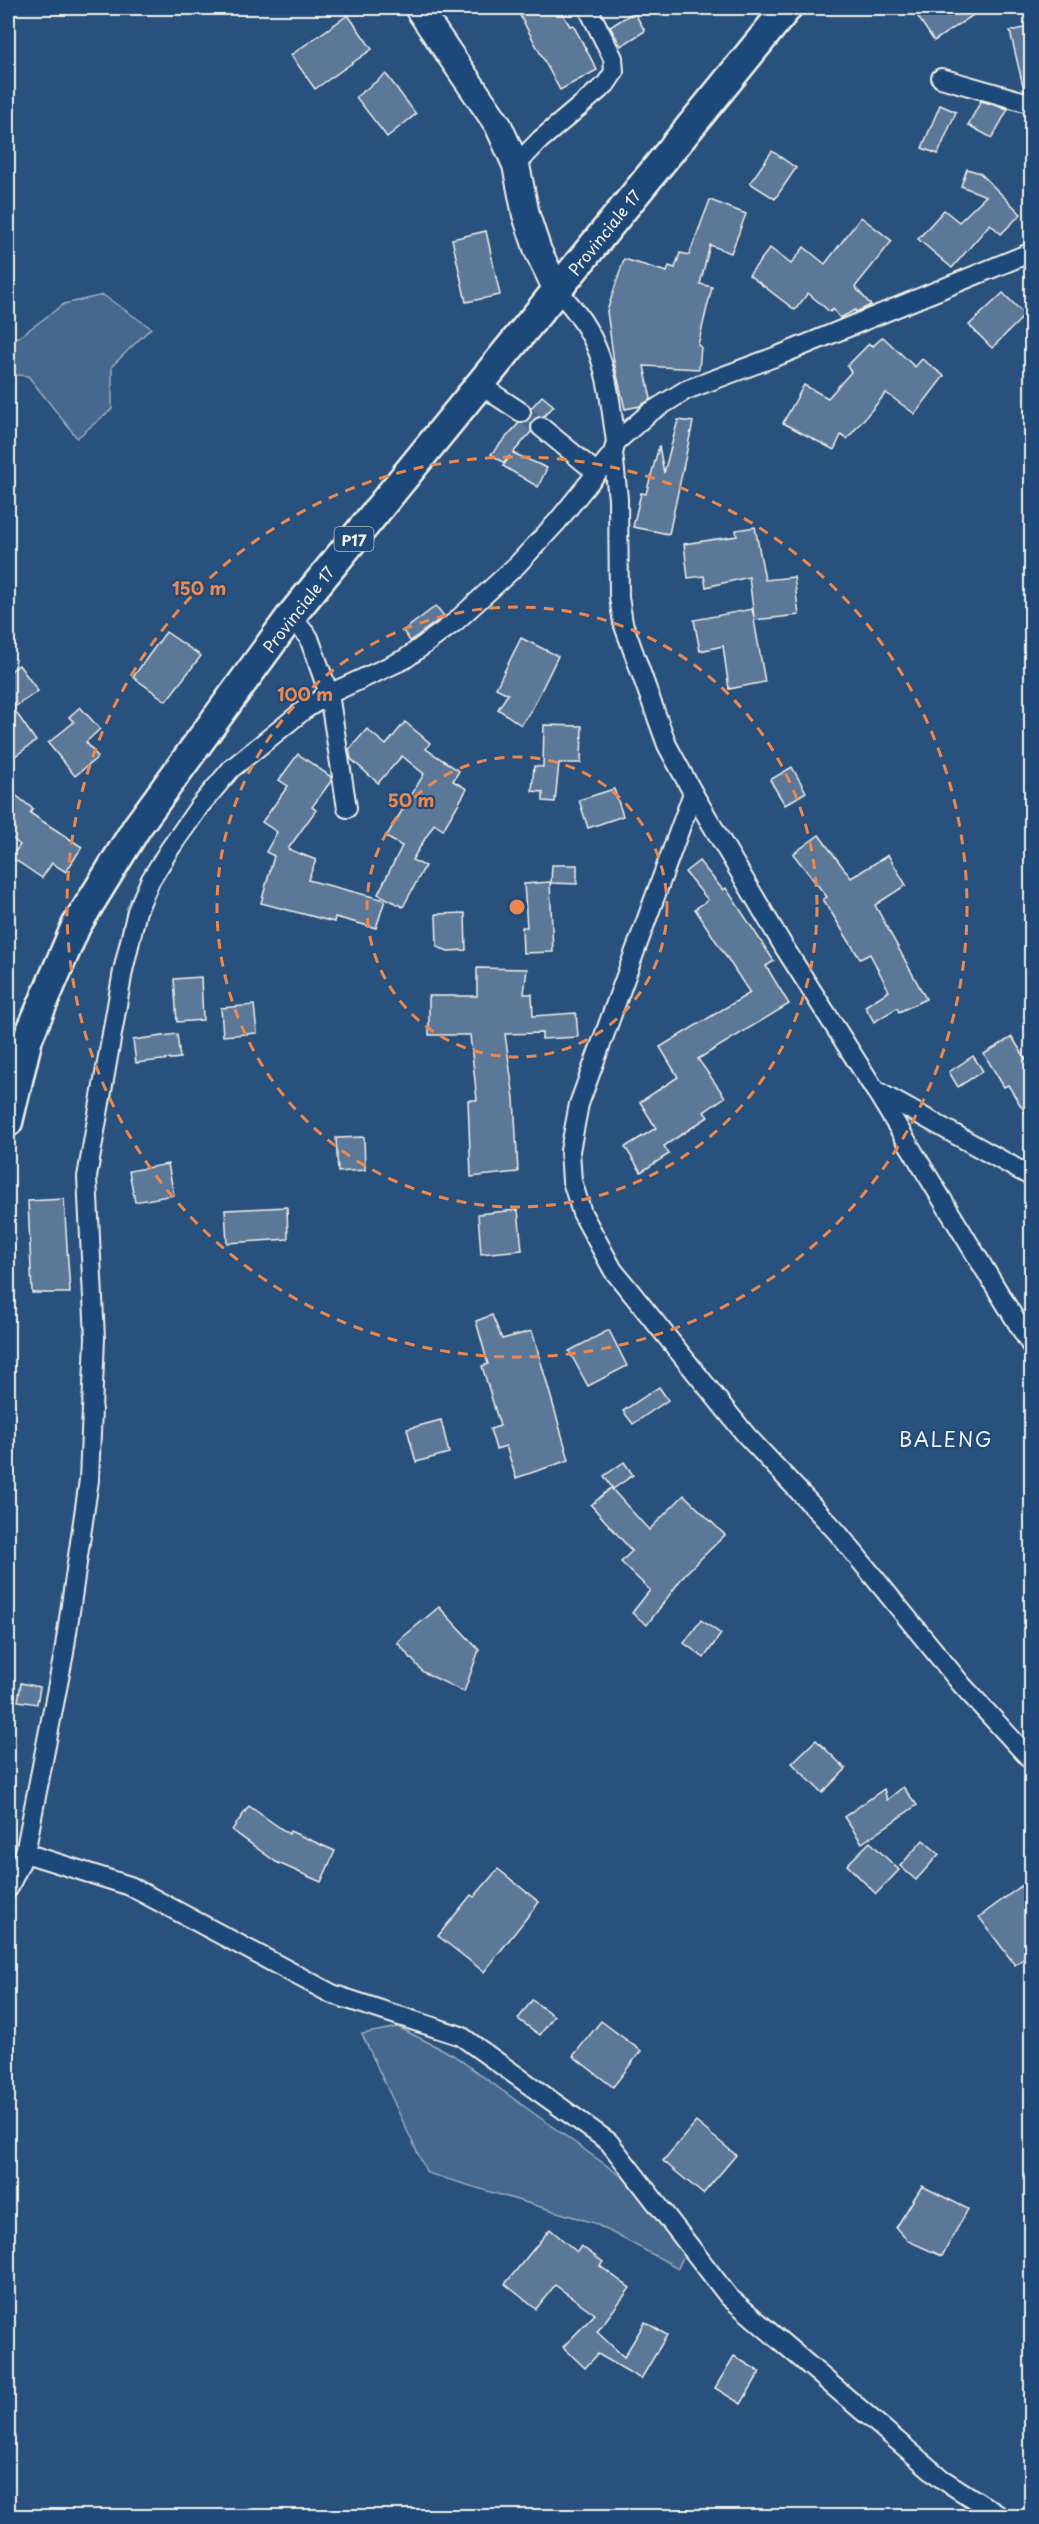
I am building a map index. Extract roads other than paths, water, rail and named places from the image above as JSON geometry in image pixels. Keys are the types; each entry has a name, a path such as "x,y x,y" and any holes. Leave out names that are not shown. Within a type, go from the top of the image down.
{"main road":[{"name":"Provinciale 17","path":"8,1122 28,1038 84,911 137,827 291,616 787,8"}],"street":[{"path":"418,8 498,124 516,165 526,215 538,251 557,290 579,312 604,364 615,448 619,597 623,623 667,745 784,948 875,1090 1032,1347"},
{"path":"516,165 540,140 606,84 614,72 613,58 588,8"},
{"path":"941,78 1032,104"},
{"path":"8,1889 25,1854 64,1653 89,1480 95,1338 87,1177 118,993 137,911 150,880 199,807 231,769 304,710 329,694 405,659 455,622 517,565 557,522 615,448 649,413 686,390 780,355 1032,252"},
{"path":"480,385 521,412"},
{"path":"541,427 597,473"},
{"path":"291,616 309,638 329,694 347,808"},
{"path":"693,793 579,1104 570,1151 572,1181 582,1213 613,1270 739,1426 837,1532 962,1685 1032,1761"},
{"path":"875,1090 1032,1178"},
{"path":"25,1854 130,1886 332,1995 461,2036 609,2142 729,2297 942,2479 1000,2517"}],"tunnel":[{"path":"521,412 541,427"}],"district":[{"name":"BALENG","path":"946,1439"}]}
